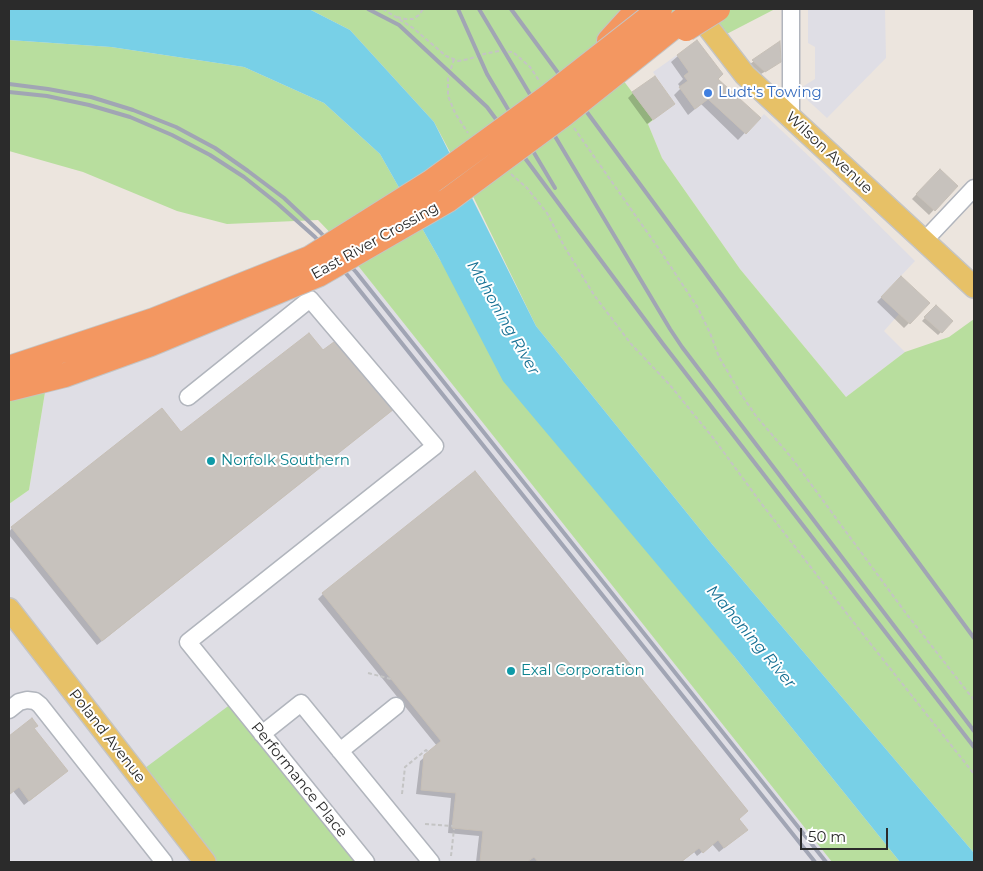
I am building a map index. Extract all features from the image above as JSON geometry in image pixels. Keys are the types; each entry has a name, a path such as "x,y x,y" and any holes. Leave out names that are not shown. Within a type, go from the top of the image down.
{"highway":[{"path":"580,72 638,9"},
{"name":"East River Crossing","path":"9,368 154,320 310,258 431,182 549,96 660,9"},
{"name":"East River Crossing","path":"9,389 65,375 151,344 318,275 448,200 563,115 695,9"},
{"path":"620,69 718,9"}],"main road":[{"name":"Wilson Avenue","path":"695,9 745,75 974,287"},
{"name":"Poland Avenue","path":"9,609 205,862"}],"street":[{"path":"791,118 792,9"},
{"path":"924,241 974,188"},
{"name":"Performance Place","path":"188,397 310,299 435,446 188,642 366,862"},
{"path":"9,389 48,374"},
{"path":"9,710 19,702 27,700 35,701 40,705 164,862"},
{"path":"262,734 301,703 431,862"},
{"path":"340,751 396,706"}],"path":[{"path":"383,9 413,28 446,56 458,61 499,51 513,52 530,67 540,82"},
{"path":"395,16 413,19 423,9"},
{"path":"454,59 448,78 448,96 455,113 469,134"},
{"path":"573,126 698,308 719,357 756,416 791,457 905,612 974,700"},
{"path":"506,170 527,188 547,213 564,246 594,295 631,344 669,384 714,439 858,628 974,774"},
{"path":"368,673 392,679"},
{"path":"402,794 405,767 426,750 428,752"},
{"path":"425,824 453,827 451,856"}],"shaded area":[{"path":"808,9 885,9 886,58 827,118 802,95 802,87 815,79 815,47 808,43"},
{"path":"677,55 689,72 684,76 688,81 680,87 695,109 708,99 746,134 764,114 915,261 881,297 899,314 884,331 905,352 846,397 740,269 662,158 648,124 675,104 653,72"},
{"path":"340,243 832,862 9,862 9,504 29,490 48,374 84,354"}],"green space":[{"path":"309,9 775,9 717,39 704,18 617,72 653,120 648,124 662,158 740,269 846,397 905,352 949,337 974,319 974,853 712,544 536,326 468,186 434,122 350,30"},
{"path":"9,40 111,47 244,67 324,103 380,154 440,260 734,656 900,862 832,862 340,243 318,220 227,224 177,211 83,172 9,151"},
{"path":"48,374 29,490 9,504 9,389"},
{"path":"235,701 366,862 205,862 137,774"}],"water":[{"name":"Mahoning River","path":"9,9 309,9 350,30 434,122 536,326 712,544 974,853 974,862 900,862 734,656 503,381 440,260 380,154 324,103 244,67 111,47 9,40"}],"building":[{"name":"Ludt's Towing","path":"697,40 723,74 718,79 761,118 746,134 708,99 695,109 679,87 688,81 684,76 689,72 677,55"},
{"path":"780,41 781,62 765,72 752,60"},
{"path":"655,76 675,104 653,120 632,92"},
{"path":"940,169 958,186 935,211 916,194"},
{"path":"901,276 930,303 910,324 881,297"},
{"path":"936,305 953,321 942,333 924,317"},
{"name":"Norfolk Southern","path":"309,333 323,350 338,339 394,409 102,641 11,527 162,408 181,432"},
{"name":"Exal Corporation","path":"475,471 748,811 739,819 748,830 724,848 718,840 703,853 699,848 681,862 538,862 534,857 527,862 480,862 483,831 452,828 456,793 421,790 424,755 441,741 322,593"},
{"path":"32,718 38,726 34,728 68,771 29,801 19,787 10,794 9,791 9,736"}],"railway":[{"path":"368,9 399,25 487,107 663,344 974,747"},
{"path":"458,9 487,74 555,188"},
{"path":"479,9 682,347 974,731"},
{"path":"511,9 974,638"},
{"path":"9,84 91,97 133,110 176,127 215,148 248,171 284,198 320,232 356,272 826,862"},
{"path":"9,92 47,96 89,105 130,117 172,135 210,155 244,177 315,237 349,277 815,862"}],"place":[{"name":"Ludt's Towing","path":"708,93"},
{"name":"Norfolk Southern","path":"211,461"},
{"name":"Exal Corporation","path":"511,671"}]}
